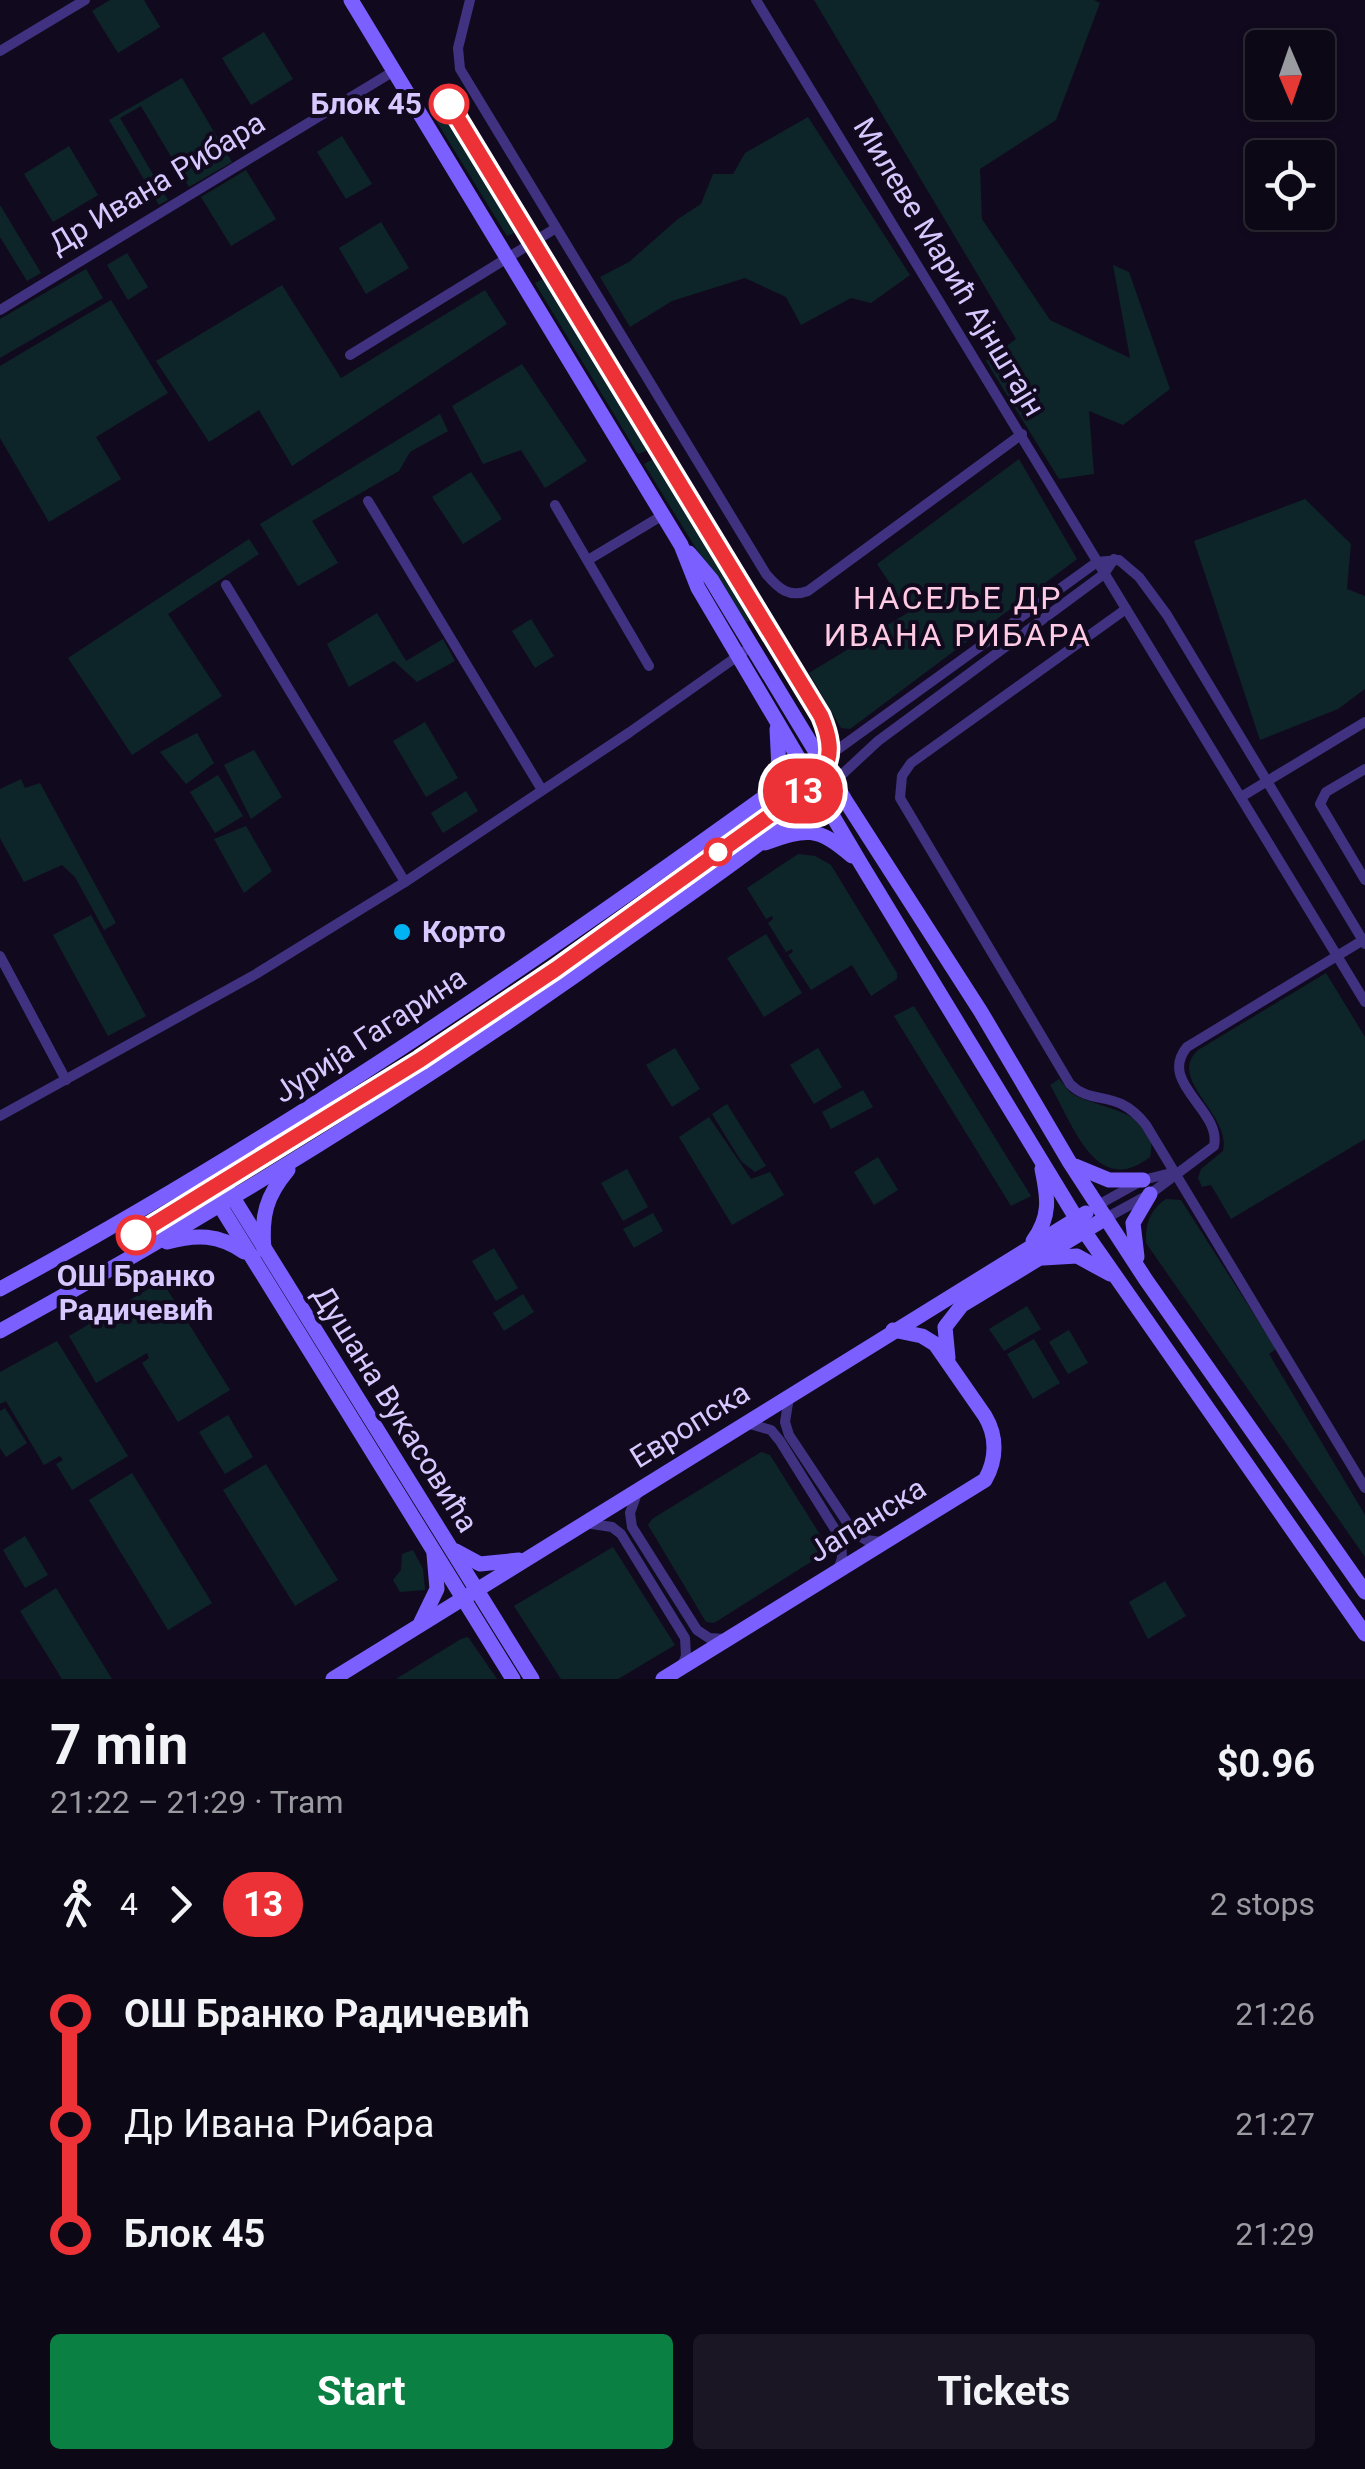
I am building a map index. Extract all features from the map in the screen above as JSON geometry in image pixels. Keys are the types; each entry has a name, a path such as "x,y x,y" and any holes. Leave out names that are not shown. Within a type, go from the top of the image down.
{"main road":[{"path":"351,0 681,544 698,588 822,760 1146,1280 1365,1592"},
{"path":"745,650 780,740 779,768 757,802"},
{"path":"771,711 1080,1224 1365,1634"},
{"name":"Јурија Гагарина","path":"0,1289 207,1171 513,974 822,760"},
{"path":"0,1332 304,1154 577,975 835,782"},
{"path":"752,847 795,832 812,832 829,837 861,864"},
{"path":"148,1247 187,1237 214,1237 260,1257 268,1198 304,1154"},
{"path":"1040,1155 1048,1194 1047,1216 1032,1253 1076,1256 1110,1274 1125,1288"},
{"path":"1070,1163 1101,1178 1147,1187 1133,1225 1134,1245 1146,1280"},
{"name":"Душана Вукасовића","path":"207,1171 470,1594 513,1679"},
{"path":"1080,1224 1102,1212"},
{"name":"Европска","path":"333,1679 349,1673 419,1625 894,1330 1080,1224"},
{"name":"Европска","path":"948,1358 945,1327 954,1312 1032,1253"},
{"name":"Јапанска","path":"664,1679 984,1480 989,1473 994,1453 992,1427 948,1358 928,1338 894,1330"},
{"path":"419,1625 437,1589 441,1546 480,1564 528,1558"},
{"name":"Душана Вукасовића","path":"470,1594 532,1679"}],"street":[{"path":"0,51 84,0"},
{"path":"470,0 458,48 460,69 766,574 785,592 801,594 816,586 1022,434"},
{"name":"Милеве Марић Ајнштајн","path":"756,0 1365,1002"},
{"name":"Др Ивана Рибара","path":"0,310 394,72"},
{"path":"350,356 556,228"},
{"path":"368,501 542,790"},
{"path":"555,505 649,666"},
{"path":"588,560 663,515"},
{"path":"835,782 878,741 1104,574 1114,559"},
{"path":"1097,562 1114,559 1130,567 1156,600 1364,941 1194,1042 1182,1054 1180,1076 1216,1138 1209,1151 1102,1212"},
{"name":"Јурија Гагарина","path":"822,760 1097,562"},
{"path":"226,585 405,882"},
{"path":"1126,610 911,763 900,782 900,798 1070,1084 1076,1091 1116,1100 1131,1108 1176,1172 1365,1488"},
{"path":"0,1116 256,974 405,882 745,650"},
{"path":"1241,798 1365,722"},
{"path":"1365,769 1326,792 1320,804 1365,880"},
{"path":"0,956 66,1080"},
{"path":"789,1396 785,1422 788,1435 854,1533 866,1540 884,1542"},
{"path":"744,1423 771,1430 780,1441 841,1539 838,1571"},
{"path":"640,1488 631,1508 632,1526 696,1630 709,1638 727,1640"},
{"path":"584,1522 612,1527 626,1540 684,1638 686,1656 680,1669"}],"green space":[{"path":"110,0 144,0 160,27 118,53 92,11"},
{"path":"814,0 1100,3 1056,120 980,169 982,219 1050,320 1130,358 1113,265 1129,272 1170,389 1123,425 1089,411 1094,474 1059,479 986,361 1016,339"},
{"path":"264,32 293,79 251,105 222,58"},
{"path":"182,78 232,162 189,187 141,106 120,118 168,200 159,205 109,120"},
{"path":"441,109 517,232 507,236 432,114"},
{"path":"808,117 910,275 871,303 851,298 801,325 786,297 745,278 672,301 630,327 600,277 629,262 701,204 713,174 733,174 745,153"},
{"path":"342,136 372,184 346,199 317,152"},
{"path":"69,146 98,195 53,222 24,174"},
{"path":"246,170 276,219 231,246 201,197"},
{"path":"0,205 41,273 27,281 0,237"},
{"path":"381,222 409,268 366,294 339,248"},
{"path":"127,253 148,287 128,300 107,265"},
{"path":"86,269 103,298 0,358 0,319"},
{"path":"549,276 654,448 638,454 535,283"},
{"path":"282,285 341,378 485,290 507,324 292,466 259,410 209,442 156,361"},
{"path":"111,300 168,393 96,437 121,479 49,522 0,438 0,366"},
{"path":"522,364 587,461 545,488 521,450 483,464 452,406"},
{"path":"440,414 448,431 410,452 399,471 312,521 338,563 298,586 260,524"},
{"path":"659,456 755,620 742,623 644,464"},
{"path":"1019,459 1077,559 850,729 841,728 809,673 909,612 877,564"},
{"path":"471,472 502,519 463,544 432,497"},
{"path":"1305,499 1351,544 1347,589 1365,596 1365,689 1338,709 1260,740 1194,541"},
{"path":"249,539 259,554 168,614 222,696 132,755 68,658"},
{"path":"377,613 406,661 443,639 455,661 417,682 394,661 349,687 327,644"},
{"path":"531,619 554,656 535,668 512,631"},
{"path":"425,722 458,778 426,797 393,741"},
{"path":"197,733 214,763 186,784 160,752"},
{"path":"254,750 282,797 251,819 224,765"},
{"path":"218,775 243,816 215,833 190,792"},
{"path":"21,779 25,788 40,783 116,923 104,930 75,877 62,865 24,882 0,838 0,789"},
{"path":"466,791 478,811 443,833 431,813"},
{"path":"246,826 272,871 244,893 214,839"},
{"path":"798,854 815,856 831,865 897,973 897,979 871,996 852,965 811,990 788,955 792,949 786,952 768,923 772,916 766,919 747,888"},
{"path":"91,915 146,1016 108,1036 53,935"},
{"path":"766,934 802,993 764,1017 727,958"},
{"path":"1326,973 1365,1037 1365,1139 1231,1219 1211,1185 1202,1187 1198,1178 1201,1169 1223,1151 1223,1137 1194,1085 1190,1061 1198,1050"},
{"path":"914,1006 1031,1196 1011,1206 894,1016"},
{"path":"675,1048 700,1089 672,1107 646,1065"},
{"path":"818,1048 842,1087 814,1104 790,1065"},
{"path":"1059,1079 1080,1098 1136,1120 1151,1141 1150,1157 1131,1168 1115,1169 1101,1163 1078,1136 1050,1085"},
{"path":"863,1090 873,1107 831,1129 822,1112"},
{"path":"727,1104 766,1166 755,1172 741,1161 712,1114"},
{"path":"709,1117 751,1179 770,1172 784,1195 732,1225 679,1137"},
{"path":"878,1157 898,1190 874,1205 854,1172"},
{"path":"627,1169 648,1207 623,1221 601,1183"},
{"path":"1166,1199 1181,1200 1276,1349 1269,1354 1365,1515 1365,1557 1146,1243 1150,1218"},
{"path":"653,1213 663,1231 634,1248 623,1229"},
{"path":"494,1248 518,1288 496,1301 472,1261"},
{"path":"162,1281 230,1390 178,1422 142,1363 149,1358 147,1353 96,1383 69,1336"},
{"path":"523,1294 534,1312 504,1331 493,1313"},
{"path":"1027,1306 1041,1329 1004,1351 989,1329"},
{"path":"1069,1330 1088,1363 1068,1374 1049,1342"},
{"path":"1034,1339 1060,1383 1033,1399 1007,1354"},
{"path":"57,1341 128,1456 72,1490 56,1464 63,1460 60,1456 44,1465 6,1401 0,1404 0,1372"},
{"path":"5,1408 27,1443 6,1457 0,1448 0,1411"},
{"path":"228,1415 253,1457 225,1474 199,1432"},
{"path":"761,1452 770,1455 826,1544 825,1553 714,1623 706,1622 648,1525"},
{"path":"266,1464 338,1580 295,1606 223,1490"},
{"path":"132,1473 212,1603 168,1630 89,1500"},
{"path":"25,1536 48,1575 25,1588 3,1550"},
{"path":"613,1547 675,1645 618,1679 561,1679 514,1606"},
{"path":"413,1550 423,1569 425,1590 400,1592 393,1580 401,1570 402,1554"},
{"path":"1165,1581 1186,1616 1148,1639 1129,1602"},
{"path":"56,1588 112,1679 62,1679 20,1611"},
{"path":"468,1637 497,1679 396,1679 461,1639"}],"tram line":[{"name":"13","path":"136,1235 313,1128 556,969 793,799 826,769 830,742 821,716 449,104"}],"place":[{"name":"Блок 45","path":"449,104"},
{"name":"Корто","path":"402,932"},
{"name":"ОШ Бранко Радичевић","path":"136,1235"}],"district":[{"name":"НАСЕЉЕ ДР ИВАНА РИБАРА","path":"958,616"}]}
